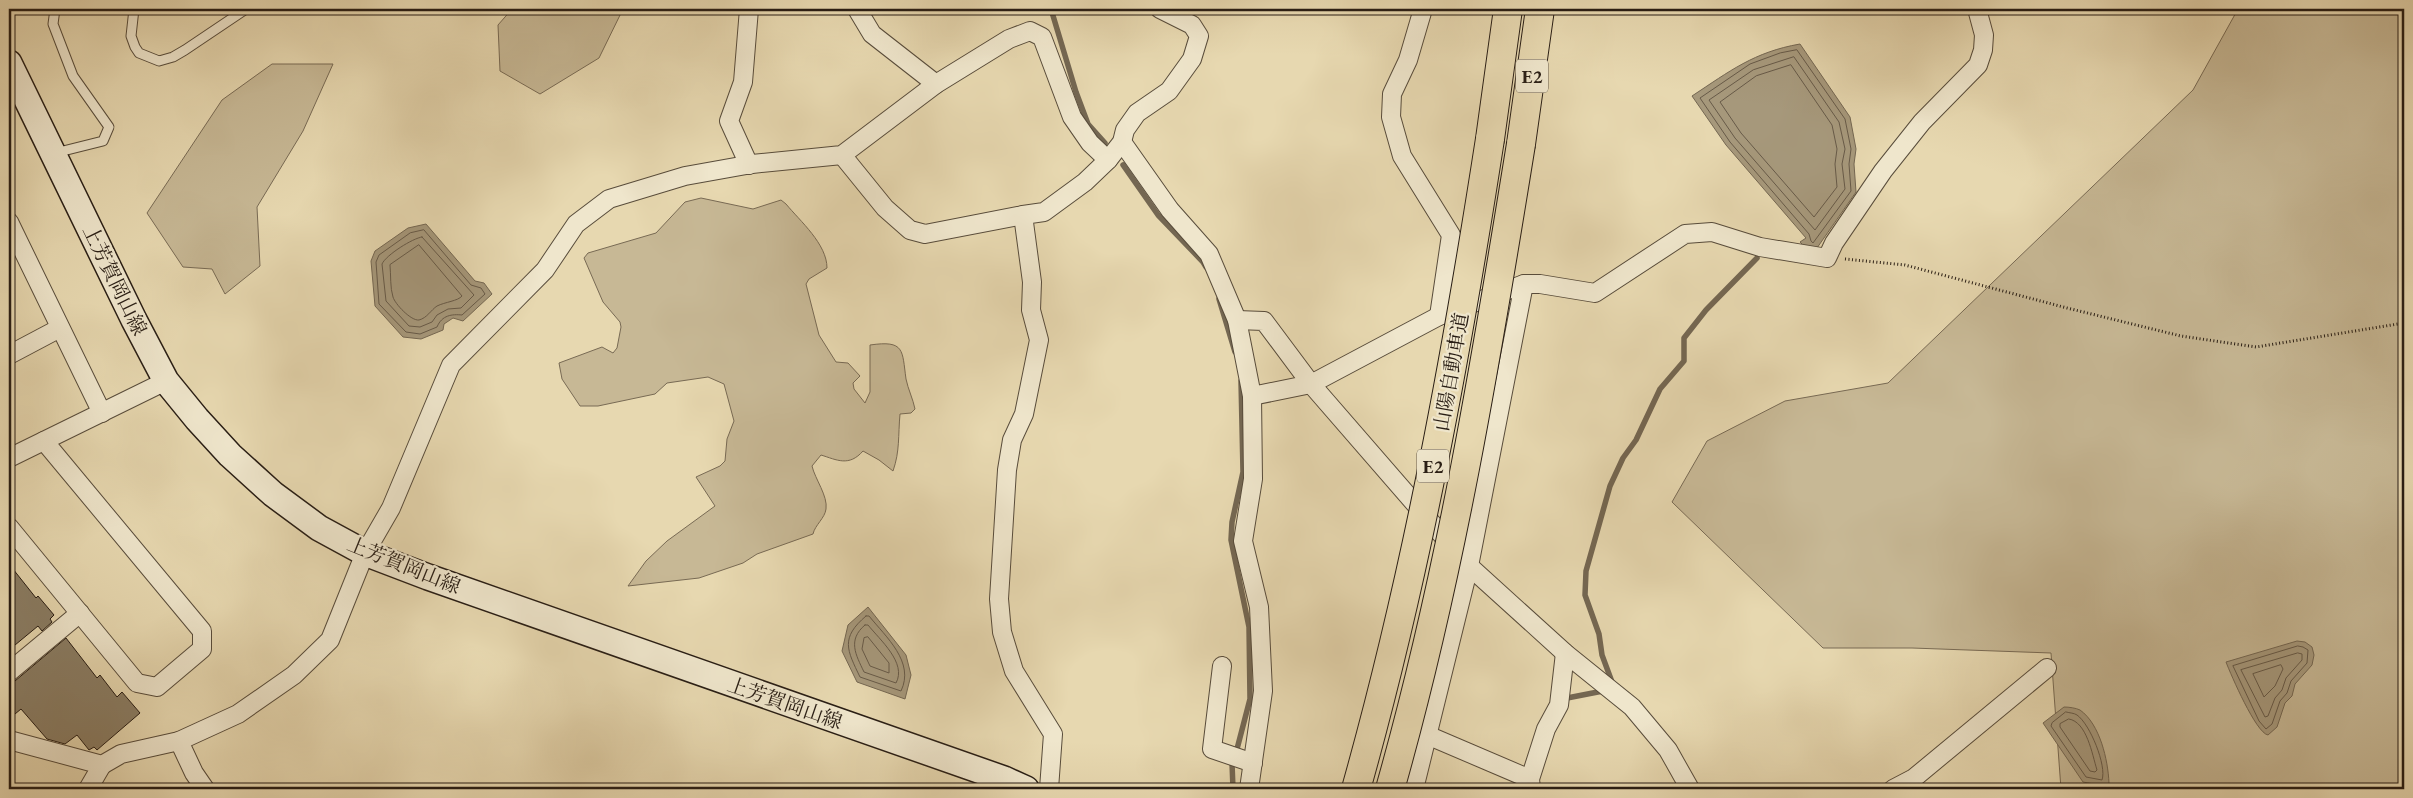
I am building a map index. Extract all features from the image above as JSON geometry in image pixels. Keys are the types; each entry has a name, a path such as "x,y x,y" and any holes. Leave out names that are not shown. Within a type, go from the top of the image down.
{"highway":[{"name":"山陽自動車道","path":"1356,789 1414,562 1458,338 1490,139 1508,9"},
{"name":"山陽自動車道","path":"1390,789 1445,572 1478,403 1521,144 1540,9"}],"main road":[{"name":"上芳賀岡山線","path":"9,63 134,320 166,381 230,456 273,494 319,528 365,553 545,619 995,776 1026,789"}],"street":[{"path":"749,9 743,82 729,121 749,165"},
{"path":"857,9 872,34 936,84"},
{"path":"842,155 885,208 910,230 925,234 1044,212 1085,182 1108,160 1122,142 1125,130 1137,113 1169,91 1196,50 1199,36 1192,25 1160,9"},
{"path":"1423,9 1408,60 1392,94 1391,118 1402,156 1451,235 1439,316"},
{"path":"1252,396 1311,384 1439,316 1524,284 1540,284 1595,293 1685,234 1712,232 1760,246 1827,258 1834,243 1883,171 1922,122 1978,65 1983,50 1984,35 1978,9"},
{"path":"88,789 102,765 121,754 179,741 238,714 268,694 314,658 330,640 365,553 391,508 451,365 544,270 576,224 609,199 685,176 749,165 842,155 936,84 1009,39 1030,31 1042,37 1072,117 1090,142 1108,160"},
{"path":"1122,142 1170,210 1209,254 1237,320 1252,396 1253,479 1243,541 1259,607 1263,691 1249,789"},
{"path":"1023,215 1032,282 1031,310 1039,340 1024,414 1012,440 1007,470 999,599 1002,632 1014,672 1053,734 1049,789"},
{"path":"9,222 14,246 60,328 102,413"},
{"path":"1414,789 1469,566 1524,284"},
{"path":"1237,320 1264,321 1311,384 1469,566 1565,653 1632,707 1668,750 1690,789"},
{"path":"9,355 60,328"},
{"path":"9,458 166,381"},
{"path":"9,527 14,545 80,613 137,683 157,687 202,649 202,631 44,441"},
{"path":"9,672 80,613"},
{"path":"1427,735 1527,780 1546,729 1560,700 1565,653"},
{"path":"1222,666 1212,749 1252,763"},
{"path":"1893,789 1914,778 2047,668"},
{"path":"9,740 102,765"},
{"path":"179,741 194,773 205,789"}],"lane":[{"path":"53,153 103,141 109,127 73,76 53,24 55,9"},
{"path":"134,9 131,36 135,47 139,53 159,61 173,57 185,50 246,9"}],"path":[{"path":"1827,258 1905,265 2182,336 2256,347 2404,324"}],"shaded area":[{"path":"512,9 623,9 599,58 540,94 500,71 498,25"},
{"path":"2238,9 2404,9 2404,789 2061,789 2051,653 1912,648 1823,648 1672,502 1707,441 1785,401 1888,383 2193,90"},
{"path":"272,64 333,64 303,131 257,207 260,266 225,294 212,269 183,267 147,213 222,100"},
{"path":"701,198 753,209 781,200 786,204 812,233 823,250 826,259 827,268 809,279 806,284 819,335 836,362 848,363 860,376 853,383 854,389 865,403 870,392 870,345 890,344 900,349 915,409 911,413 900,414 898,450 893,471 863,451 848,461 821,455 812,466 826,504 825,512 813,534 757,554 743,563 699,578 628,586 646,561 667,541 715,506 696,477 720,466 725,461 727,439 734,421 724,384 708,377 667,383 655,394 598,406 580,406 562,379 559,363 602,347 613,353 617,348 621,327 620,322 603,302 584,258 588,253 656,233 685,202"}],"water":[{"path":"1800,44 1850,117 1856,149 1854,164 1856,192 1817,248 1806,248 1800,242 1806,238 1726,145 1692,96 1756,57"},
{"path":"426,224 475,281 484,283 492,294 463,321 453,318 444,324 443,330 421,339 403,337 375,306 371,261 375,251 408,228"},
{"path":"868,607 906,655 911,675 905,699 857,682 842,651 848,625"},
{"path":"2297,641 2305,642 2312,647 2314,655 2312,665 2295,684 2292,696 2285,703 2277,727 2268,735 2257,725 2238,690 2226,662"},
{"path":"2064,707 2080,710 2087,716 2098,733 2105,753 2108,774 2109,783 2105,786 2083,782 2043,723"}],"building":[{"path":"9,564 36,598 38,596 54,615 50,619 52,622 42,631 38,626 9,650"},
{"path":"66,638 97,678 100,675 117,697 122,692 140,713 97,750 94,747 89,750 77,735 65,744 47,739 21,709 9,719 9,686"}],"waterway":[{"path":"1051,9 1076,92 1088,124 1105,143"},
{"path":"1123,165 1158,215 1206,267"},
{"path":"1562,699 1603,691 1612,682 1602,655 1599,634 1585,595 1586,571 1610,486 1623,458 1636,440 1660,389 1684,361 1684,338 1706,310 1757,258"},
{"path":"1219,299 1235,352"},
{"path":"1237,749 1250,699 1249,627 1231,540 1232,522 1243,472 1241,381"},
{"path":"1232,763 1233,789"},
{"path":"1520,789 1523,778"}]}
